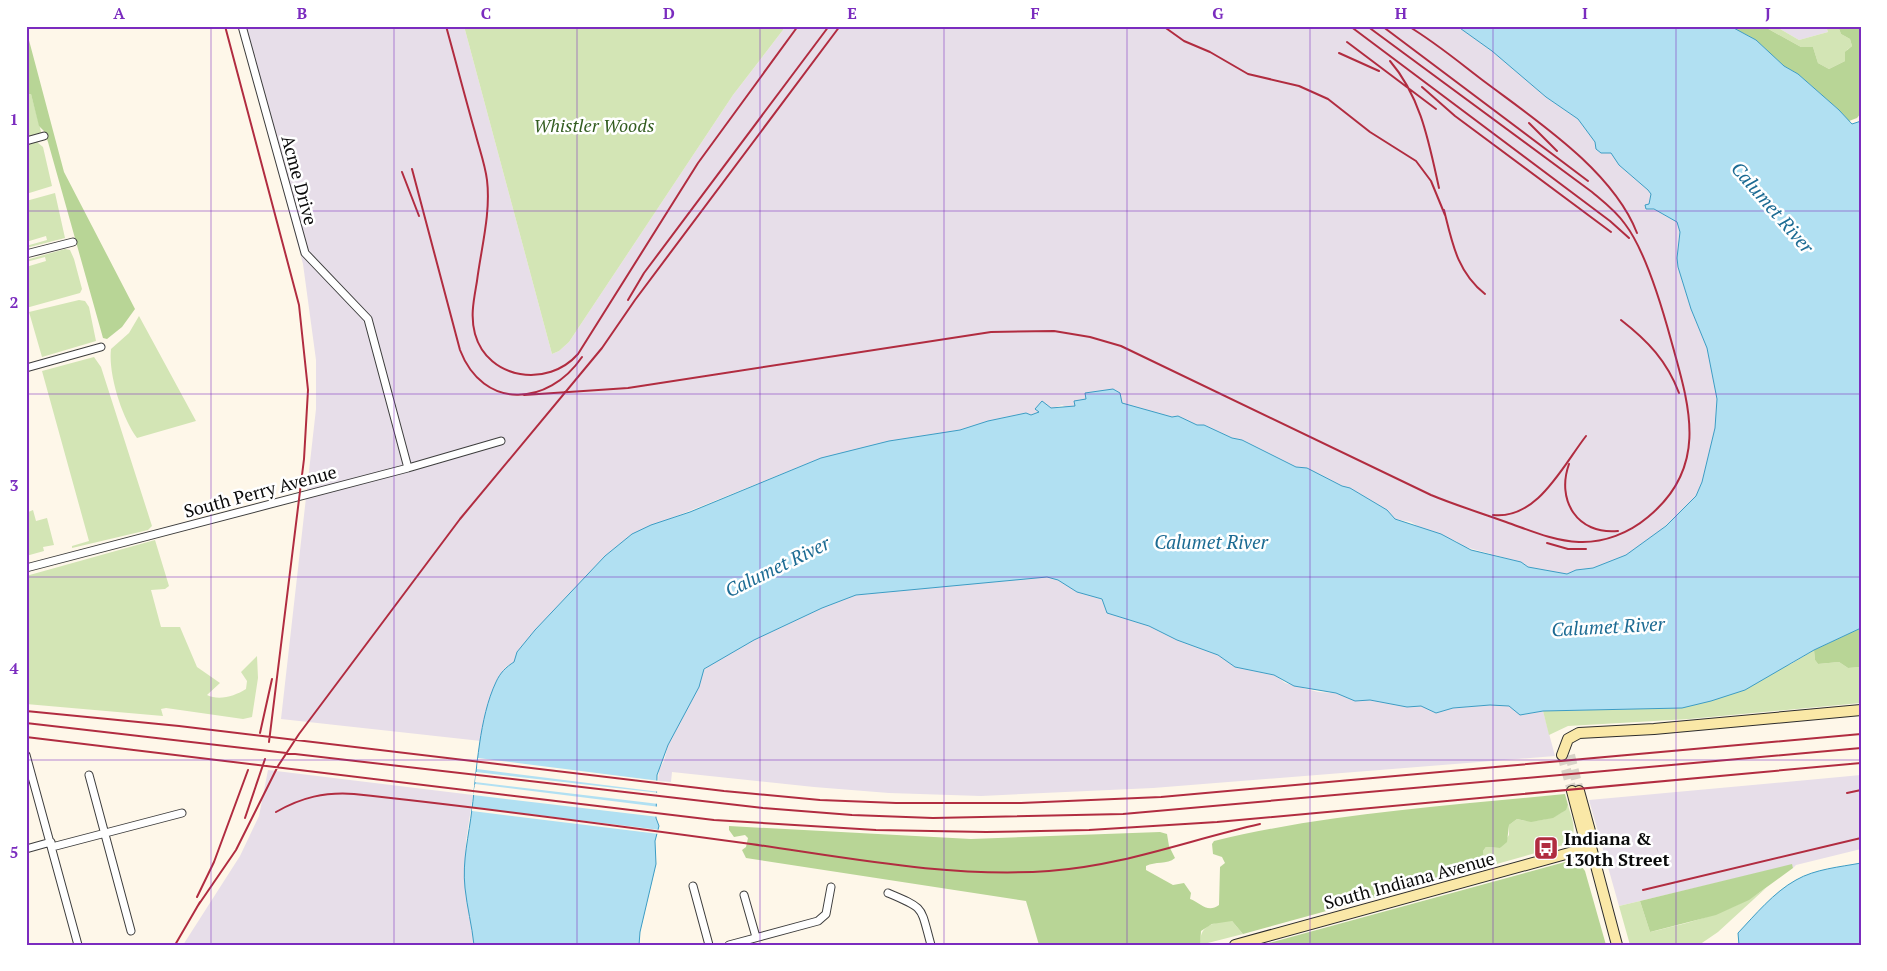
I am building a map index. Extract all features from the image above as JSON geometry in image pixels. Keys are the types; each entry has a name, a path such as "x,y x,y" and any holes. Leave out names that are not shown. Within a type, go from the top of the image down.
{"main road":[{"path":"1566,755 1568,739 1579,733 1654,729 1861,710"},
{"path":"1576,791 1583,833 1591,847 1617,945"},
{"name":"South Indiana Avenue","path":"1235,945 1591,847"}],"street":[{"name":"Acme Drive","path":"242,26 305,253 368,319 408,468"},
{"path":"26,140 44,136"},
{"path":"26,254 72,242"},
{"path":"26,368 101,348"},
{"name":"South Perry Avenue","path":"26,568 408,468 501,441"},
{"path":"26,755 29,778 51,844 78,945"},
{"path":"89,775 131,931"},
{"path":"26,848 104,833 182,813"},
{"path":"693,886 709,945"},
{"path":"729,945 818,921 826,914 832,887"},
{"path":"888,893 918,905 931,945"},
{"path":"744,896 756,938"}],"shaded area":[{"path":"239,26 464,26 552,354 559,351 569,342 733,95 786,26 1457,26 1492,51 1546,97 1578,119 1595,142 1597,149 1611,153 1619,165 1648,190 1651,194 1649,204 1653,209 1677,222 1680,232 1677,258 1678,267 1691,309 1707,348 1717,399 1715,428 1702,482 1696,496 1687,507 1647,542 1626,555 1593,568 1576,570 1567,574 1528,567 1520,562 1462,546 1456,541 1422,529 1411,522 1395,519 1387,510 1350,488 1342,486 1307,468 1296,467 1242,440 1232,438 1204,425 1197,425 1178,416 1172,417 1085,393 1086,399 1075,406 1066,407 1062,405 1031,415 1026,413 988,421 960,430 889,441 821,458 632,534 605,556 535,630 517,652 514,662 506,667 496,681 481,741 281,719 316,409 316,360 303,264"},
{"path":"1775,26 1826,26 1828,32 1799,40"},
{"path":"1036,577 1058,579 1077,592 1102,600 1107,613 1149,626 1177,640 1218,655 1235,667 1275,675 1285,683 1318,692 1336,693 1355,701 1370,700 1407,707 1421,706 1436,713 1453,708 1490,705 1509,706 1522,715 1543,711 1555,756 1153,788 981,796 889,793 672,772 671,782 658,781 659,769 664,761 668,745 701,673 711,664 754,640 822,608 856,595"},
{"path":"268,770 473,795 466,841 465,888 474,945 183,945 240,856 259,816"},
{"path":"1861,775 1861,849 1796,865 1793,868 1792,865 1619,906 1589,800"}],"green space":[{"name":"Whistler Woods","path":"464,26 786,26 733,95 569,342 559,351 552,354"},
{"path":"1730,26 1763,26 1801,47 1813,47 1818,63 1829,69 1845,61 1845,52 1852,46 1850,39 1841,34 1838,26 1861,26 1861,113 1857,118 1849,121 1798,74 1784,66 1756,40"},
{"path":"1763,26 1775,26 1799,40 1828,32 1826,26 1838,26 1841,34 1850,39 1852,46 1847,50 1845,61 1829,69 1818,63 1813,47 1801,47"},
{"path":"26,29 64,172 135,309 122,327 107,339 103,338 48,142 44,131 39,126 31,94 26,95"},
{"path":"31,94 43,139 39,136 26,136 26,95"},
{"path":"37,142 43,147 52,186 26,194 26,143"},
{"path":"55,193 65,238 26,248 26,246 47,240 46,236 26,242 26,201"},
{"path":"65,249 70,250 74,259 82,289 80,293 26,308 26,267 46,261 45,257 26,262 26,260"},
{"path":"79,300 85,301 89,307 96,341 42,357 29,312"},
{"path":"139,316 196,421 137,438 126,419 117,395 112,371 111,349 129,333"},
{"path":"94,357 101,367 152,526 148,530 72,548 72,546 89,541 42,371"},
{"path":"33,510 36,521 47,518 54,545 43,547 44,551 26,556 26,513"},
{"path":"155,540 169,586 165,589 151,590 161,627 180,627 197,667 220,683 207,695 212,697 227,697 246,689 247,681 241,672 257,656 258,678 252,717 243,719 166,708 161,709 163,716 26,704 26,576"},
{"path":"1861,628 1861,667 1848,668 1839,662 1818,664 1815,660 1814,650"},
{"path":"1814,650 1815,660 1818,664 1839,662 1848,668 1861,667 1861,703 1689,719 1568,726 1549,735 1543,711 1682,708 1791,664"},
{"path":"1565,794 1568,805 1566,810 1553,818 1531,822 1517,819 1509,825 1507,842 1500,848 1486,847 1483,851 1486,867 1243,934 1232,921 1212,924 1201,931 1200,945 1039,945 1026,901 746,858 742,850 746,847 748,838 745,835 734,837 729,830 729,826 971,839 1160,832 1167,834 1169,846 1175,858 1168,862 1146,866 1146,870 1173,885 1184,883 1191,893 1190,899 1207,908 1211,908 1219,905 1220,867 1225,863 1222,857 1213,854 1212,844 1214,841 1257,831 1389,811"},
{"path":"1568,805 1574,830 1567,844 1486,867 1483,851 1486,847 1500,848 1509,835 1509,825 1517,819 1530,821 1553,817 1565,810"},
{"path":"1565,862 1577,863 1585,871 1606,945 1265,944"},
{"path":"1792,864 1793,868 1749,900 1716,915 1650,932 1640,901"},
{"path":"1766,888 1718,932 1699,945 1630,945 1619,906 1640,901 1650,932 1711,916 1753,897"},
{"path":"1232,921 1243,934 1200,945 1203,931 1213,924"}],"water":[{"name":"Calumet River","path":"1457,26 1730,26 1756,40 1784,66 1798,74 1852,124 1861,121 1861,628 1814,650 1745,690 1682,708 1543,711 1520,715 1509,706 1490,705 1453,708 1436,713 1421,706 1407,707 1370,700 1355,701 1336,693 1294,686 1274,675 1235,667 1218,655 1177,640 1149,626 1107,613 1102,599 1077,592 1058,580 1047,577 856,595 822,608 754,640 704,669 699,687 668,745 657,775 656,818 659,826 655,841 656,864 640,932 639,945 474,945 465,888 465,858 482,727 490,696 499,676 514,662 517,652 535,630 605,556 632,534 821,458 889,441 960,430 988,421 1026,413 1031,415 1039,412 1035,409 1042,401 1051,408 1075,406 1074,401 1086,399 1085,393 1113,389 1120,393 1122,403 1172,417 1178,416 1197,425 1204,425 1232,438 1242,440 1296,467 1307,468 1342,486 1350,488 1387,510 1395,519 1441,534 1471,550 1521,562 1528,567 1567,574 1576,570 1593,568 1626,555 1666,526 1696,496 1702,482 1715,428 1717,399 1707,348 1691,309 1678,267 1677,258 1680,232 1677,222 1654,209 1646,209 1645,205 1649,204 1651,194 1648,190 1619,165 1611,153 1601,153 1596,149 1595,142 1578,119 1546,97 1492,51"},
{"path":"1861,863 1861,945 1739,945 1738,933 1765,904 1788,885 1811,873"}],"pier":[{"path":"478,758 660,781 660,792 477,769"},
{"path":"476,772 660,793 659,804 475,782"},
{"path":"475,784 660,807 660,814 659,817 473,795"},
{"path":"472,807 660,831 659,834 472,811"}],"tunnel":[{"path":"1562,755 1572,791"},
{"path":"1570,755 1579,791"}],"railway":[{"path":"225,26 299,305 308,390 304,459 269,742"},
{"path":"446,26 487,180 487,218 473,308 475,334 482,349 492,361 505,370 520,374 536,375 551,372 565,365 578,354 698,163 798,26"},
{"path":"628,300 644,273 829,26"},
{"path":"197,907 236,850 278,766 299,734 460,519 602,348 635,300 840,26"},
{"path":"1163,26 1184,41 1210,52 1248,74 1299,86 1328,99 1370,132 1416,161 1431,181 1445,215"},
{"path":"1350,26 1610,221 1629,238"},
{"path":"524,395 628,388 991,332 1054,331 1090,337 1121,346 1431,495 1532,532 1560,540 1588,542 1607,539 1633,528 1648,517 1668,497 1680,477 1687,456 1690,434 1688,411 1678,364 1658,296 1639,248 1621,219 1592,192 1367,26"},
{"path":"1382,26 1588,181"},
{"path":"1408,26 1447,53 1572,149 1610,189 1626,210 1637,233"},
{"path":"1347,42 1436,109"},
{"path":"1339,53 1379,71"},
{"path":"1390,61 1401,75 1416,105 1427,138 1439,188"},
{"path":"1422,87 1455,116 1611,232"},
{"path":"1529,123 1557,151"},
{"path":"412,169 460,350 470,370 484,383 500,392 517,395 535,393 552,385 568,374 582,357"},
{"path":"402,172 419,216"},
{"path":"1444,210 1457,256 1468,276 1485,294"},
{"path":"1621,320 1656,352 1669,371 1679,393"},
{"path":"1493,515 1509,514 1523,509 1535,500 1558,476 1586,436"},
{"path":"1569,464 1565,490 1573,512 1581,521 1591,527 1604,531 1618,531"},
{"path":"1547,543 1568,549 1586,549"},
{"path":"260,733 272,679"},
{"path":"26,711 179,726 724,791 820,800 896,803 1021,803 1161,797 1861,734"},
{"path":"26,723 763,808 852,815 933,818 1123,814 1861,748"},
{"path":"26,737 714,820 876,830 986,832 1089,830 1217,822 1861,763"},
{"path":"245,818 265,759"},
{"path":"197,897 214,862 248,770"},
{"path":"1847,793 1861,790"},
{"path":"276,812 304,799 323,795 354,794 603,824 862,861 974,872 1049,871 1103,864 1260,824"},
{"path":"1643,890 1861,838"},
{"path":"175,945 200,902"}],"place":[{"name":"Indiana & 130th Street","path":"1546,848"}]}
